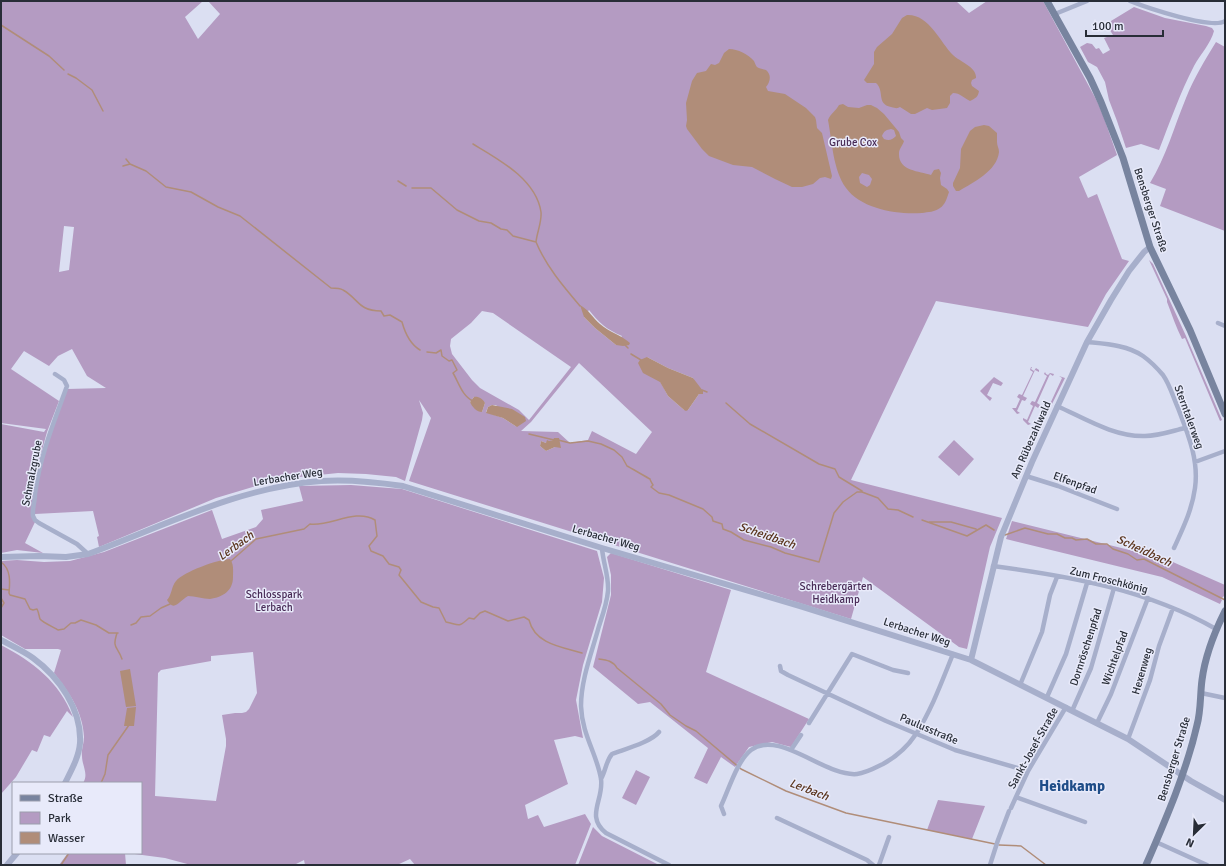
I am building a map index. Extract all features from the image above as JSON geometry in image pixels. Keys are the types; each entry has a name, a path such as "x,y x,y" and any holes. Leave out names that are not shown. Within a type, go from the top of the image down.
{"main road":[{"name":"Bensberger Straße","path":"1047,1 1092,83 1116,137 1150,247 1190,330 1225,414"},
{"name":"Bensberger Straße","path":"1146,865 1182,775 1198,725 1207,656 1216,629 1225,611"}],"street":[{"path":"1055,14 1087,1"},
{"path":"1130,1 1165,14 1213,24 1224,22"},
{"name":"Am Rübezahlwald","path":"971,660 1005,525 1026,476 1087,342 1129,271 1144,252 1150,247"},
{"path":"1218,323 1225,326"},
{"name":"Sterntalerweg","path":"1087,342 1125,348 1142,355 1163,375 1169,386 1185,428 1195,462 1195,487 1193,501 1174,548"},
{"name":"Schmalzgrube","path":"55,374 64,380 67,386 40,462 33,516 35,520 77,544 88,554"},
{"path":"1057,406 1110,430 1124,434 1150,436 1185,428"},
{"path":"1195,462 1225,451"},
{"name":"Elfenpfad","path":"1026,476 1058,486 1117,509"},
{"name":"Lerbacher Weg","path":"1,557 66,557 88,554 233,499 269,488 322,480 372,482 403,486 602,548 800,606 971,660 1128,739 1182,775 1225,800"},
{"path":"602,548 608,590 606,605 584,679 581,707 582,720 586,736 601,779 596,819 602,830 669,865"},
{"name":"Zum Froschkönig","path":"995,566 1018,569 1114,588 1148,598 1173,608 1216,629"},
{"path":"1020,685 1042,632 1050,596 1057,577"},
{"path":"1047,697 1066,654 1087,583"},
{"name":"Dornröschenpfad","path":"1072,710 1091,668 1114,588"},
{"name":"Wichtelpfad","path":"1097,723 1111,694 1148,598"},
{"name":"Hexenweg","path":"1128,739 1150,680 1159,646 1173,608"},
{"path":"1,640 33,658 44,667 54,678 73,706 80,728 80,745 76,761 66,782"},
{"path":"809,723 826,693 852,654 893,670 908,673"},
{"path":"724,814 721,806 741,762 752,750 766,745 778,745 834,770 847,773 858,774 876,768 891,759 903,749 916,734 934,702 953,654"},
{"name":"Paulusstraße","path":"780,666 781,671 788,675 916,734 955,750 1028,771"},
{"path":"1201,693 1225,698"},
{"name":"Sankt-Josef-Straße","path":"990,865 1010,809 1028,771 1066,707"},
{"path":"601,779 606,771 609,758 612,754 640,743 650,741 659,732"},
{"path":"791,750 801,735"},
{"name":"Sankt-Josef-Straße","path":"1016,798 1085,822"},
{"path":"777,818 867,860 872,865"},
{"path":"879,865 889,837"},
{"path":"1156,842 1207,865"},
{"path":"7,865 16,854"}],"green space":[{"path":"1,1 203,1 185,17 198,39 220,14 208,1 956,1 969,13 987,1 1043,1 1098,103 1117,155 1079,177 1088,198 1097,194 1122,259 1129,261 1106,294 1088,327 936,301 851,480 1002,518 990,547 967,649 959,647 863,577 851,619 409,481 431,418 419,400 423,413 422,420 405,481 396,477 338,473 290,478 266,483 216,498 99,547 97,537 99,536 93,511 35,514 35,499 40,467 67,389 106,388 87,376 72,349 58,356 49,366 24,351 11,369 59,401 47,432 35,477 32,509 35,522 25,543 43,553 17,550 1,553 1,424 44,432 46,429 1,423","holes":["64,226 74,227 69,270 59,272","589,310 603,325 622,336 616,345 584,317","482,311 493,313 571,367 529,420 519,410 480,388 472,380 452,354 450,346 451,339 471,323","647,357 668,368 693,378 699,394 688,410 684,410 668,396","579,363 652,432 636,454 592,431 588,440 570,443 558,432 521,431 531,422","474,397 485,403 482,412 470,402","496,405 517,427 503,418 486,412 488,407","553,440 555,447 546,451 540,446 541,441 546,443"]},
{"path":"1134,7 1165,18 1206,26 1212,28 1214,31 1189,76 1159,150 1141,144 1126,148 1109,100 1105,82 1097,67 1088,62 1080,47 1087,43 1092,44 1096,49 1099,48 1103,54 1110,50 1104,38 1113,35 1106,24"},
{"path":"1216,42 1225,47 1225,231 1160,206 1166,189 1150,183 1156,173 1193,83"},
{"path":"1149,260 1153,264 1186,336 1222,420 1220,421 1185,338 1182,339 1178,330 1167,299"},
{"path":"1031,367 1034,371 1036,368 1039,372 1035,370 1023,396 1027,398 1025,401 1022,400 1017,411 1020,413 1017,414 1012,408 1016,408 1020,399 1017,397 1019,394 1022,395 1033,372 1030,370"},
{"path":"1045,372 1048,375 1050,373 1054,374 1053,376 1050,374 1037,403 1040,405 1038,408 1035,406 1028,422 1031,424 1028,425 1023,418 1027,420 1033,406 1030,404 1032,401 1035,402 1047,376 1044,374"},
{"path":"1059,376 1065,378 1037,434 1034,429 1038,430 1062,378"},
{"path":"994,377 1003,383 1001,386 993,383 987,395 992,398 990,401 980,391"},
{"path":"954,440 974,459 959,476 938,457"},
{"name":"Schlosspark Lerbach","path":"351,485 402,489 597,551 604,578 602,602 583,665 576,700 583,738 575,736 554,740 568,784 525,805 528,819 538,815 544,827 585,814 591,824 575,865 415,865 410,859 397,865 305,865 304,860 294,865 191,865 165,858 135,854 142,854 142,782 84,782 85,773 82,754 84,737 81,719 70,695 54,673 61,650 25,649 1,635 1,561 70,561 104,552 212,510 222,539 256,527 263,519 261,510 303,501 299,486","holes":["253,652 257,693 249,709 242,713 222,715 226,746 216,801 155,796 158,673 161,670 211,661 211,656"]},
{"path":"1012,521 1166,559 1225,585 1225,595 1221,599 1220,604 1162,577 1006,539"},
{"path":"611,553 731,590 706,672 809,719 791,747 772,742 749,747 735,767 721,757 707,784 694,778 708,748 650,702 638,704 593,667 611,595 611,575 607,557"},
{"path":"1,645 24,658 53,683 67,704 73,717 67,711 50,737 44,735 37,752 32,750 16,777 1,794"},
{"path":"636,770 650,777 636,805 622,798"},
{"path":"938,800 985,806 972,839 927,830"},
{"path":"593,827 602,836 659,865 578,865"},
{"path":"67,854 125,854 126,865 59,865"}],"water":[{"path":"907,15 922,19 928,24 948,50 974,71 976,78 972,80 971,83 972,86 979,91 975,98 970,101 953,93 950,96 950,103 947,108 932,110 927,108 915,114 911,114 900,107 896,108 886,105 882,100 879,86 876,83 867,83 864,80 874,64 874,52 877,47 892,34 902,18"},
{"path":"729,49 746,54 752,58 757,67 768,72 770,78 766,87 768,91 785,94 806,108 815,117 817,128 822,133 832,176 831,179 825,177 820,178 813,184 802,187 792,187 752,167 733,165 709,156 702,149 687,129 686,103 692,81 697,73 706,71 711,64 715,65 719,63 724,53"},
{"path":"843,104 848,107 859,108 871,105 884,114 899,132 904,141 899,153 902,163 906,167 931,175 934,170 939,169 941,173 941,185 949,192 942,207 934,211 922,213 891,212 870,206 853,195 846,188 838,173 828,120 839,105","holes":["886,130 894,130 896,136 890,140 884,139 882,136","862,173 869,175 872,179 870,185 867,187 860,183 859,177"]},
{"path":"984,125 989,126 997,133 999,152 997,159 994,165 978,180 959,191 956,191 953,183 960,168 961,149 970,131 975,127"},
{"path":"580,305 604,327 630,343 629,345 616,345 595,328 584,317"},
{"path":"647,357 668,368 693,378 703,391 703,394 699,394 688,410 684,410 668,396 660,382 643,373 638,363 640,360"},
{"path":"474,397 480,398 485,403 482,412 477,410 471,404 470,402"},
{"path":"492,405 512,409 525,417 526,421 517,427 503,418 486,413 488,407"},
{"path":"554,438 559,438 561,448 555,447 546,451 540,446 541,441 546,443 547,440 553,440"},
{"path":"230,559 233,568 233,582 229,590 223,595 210,599 188,596 175,606 170,604 167,600 170,596 174,583 180,577 218,561"},
{"path":"130,669 136,706 126,707 120,671"},
{"path":"136,707 134,726 124,726 127,708"}],"waterway":[{"path":"1,25 49,56 64,70"},
{"path":"68,74 92,90 103,111"},
{"path":"473,144 504,163 524,180 532,190 538,200 541,212 541,220 536,242"},
{"path":"126,159 130,164 146,171 166,187 191,192 218,207 240,216 331,288 342,289 363,307 381,311 384,316 390,315 402,322 408,338 413,345 420,350"},
{"path":"123,166 130,164"},
{"path":"398,181 406,186"},
{"path":"412,188 431,188 457,210 479,221 491,223 501,229 507,230 513,236 536,242 550,268 580,306"},
{"path":"625,345 628,348"},
{"path":"427,352 436,353 441,350 442,356 449,361 452,360 457,370 453,373 463,393 473,401"},
{"path":"631,354 641,360"},
{"path":"702,390 707,392"},
{"path":"726,403 750,424 819,464 835,469 839,477 862,491"},
{"name":"Scheidbach","path":"529,434 554,440"},
{"name":"Scheidbach","path":"558,440 570,443 588,441 601,444 614,450 622,457 627,466 650,479 653,485 651,487 659,493 669,495 703,509 712,517 713,521 722,524 723,529 744,540 819,562 834,513 843,502 857,492 862,492 878,498 888,509 898,510 913,517"},
{"name":"Lerbach","path":"231,561 256,539 304,529 310,524 326,523 359,516 367,517 375,520 377,536 369,546 371,551 383,556 389,564 399,567 401,570 399,575 421,602 439,608 446,622 459,625 469,618 474,619 480,613 485,611 508,621 524,617 529,620 532,628 543,639 558,646 582,653"},
{"name":"Scheidbach","path":"922,520 967,536 986,525 994,530"},
{"name":"Scheidbach","path":"929,522 951,522 976,529"},
{"name":"Scheidbach","path":"1005,535 1025,528 1048,534 1057,534 1065,538 1072,538 1076,540 1087,539 1096,544 1107,544 1113,549 1128,554 1137,560 1144,559 1225,600"},
{"name":"Lerbach","path":"1,562 7,568 10,580 10,595 25,599 30,609 37,609 40,619 46,623 58,630 64,629 71,623 81,620 96,625 109,633 118,633"},
{"path":"1,589 9,590"},
{"path":"1,598 4,603 1,608"},
{"name":"Lerbach","path":"131,625 136,623 141,617 150,616 161,608 170,604"},
{"path":"117,633 115,645 122,659"},
{"name":"Lerbach","path":"599,659 612,662 617,668 661,704 670,715 696,731 741,769 786,791 846,813 995,844"},
{"path":"101,782 105,774 108,755 129,725"},
{"name":"Lerbach","path":"999,845 1021,846 1046,865"},
{"path":"61,865 68,854"}],"district":[{"name":"Heidkamp","path":"1072,786"}],"park label":[{"name":"Grube Cox","path":"853,142"},
{"name":"Schrebergärten Heidkamp","path":"836,592"}]}
